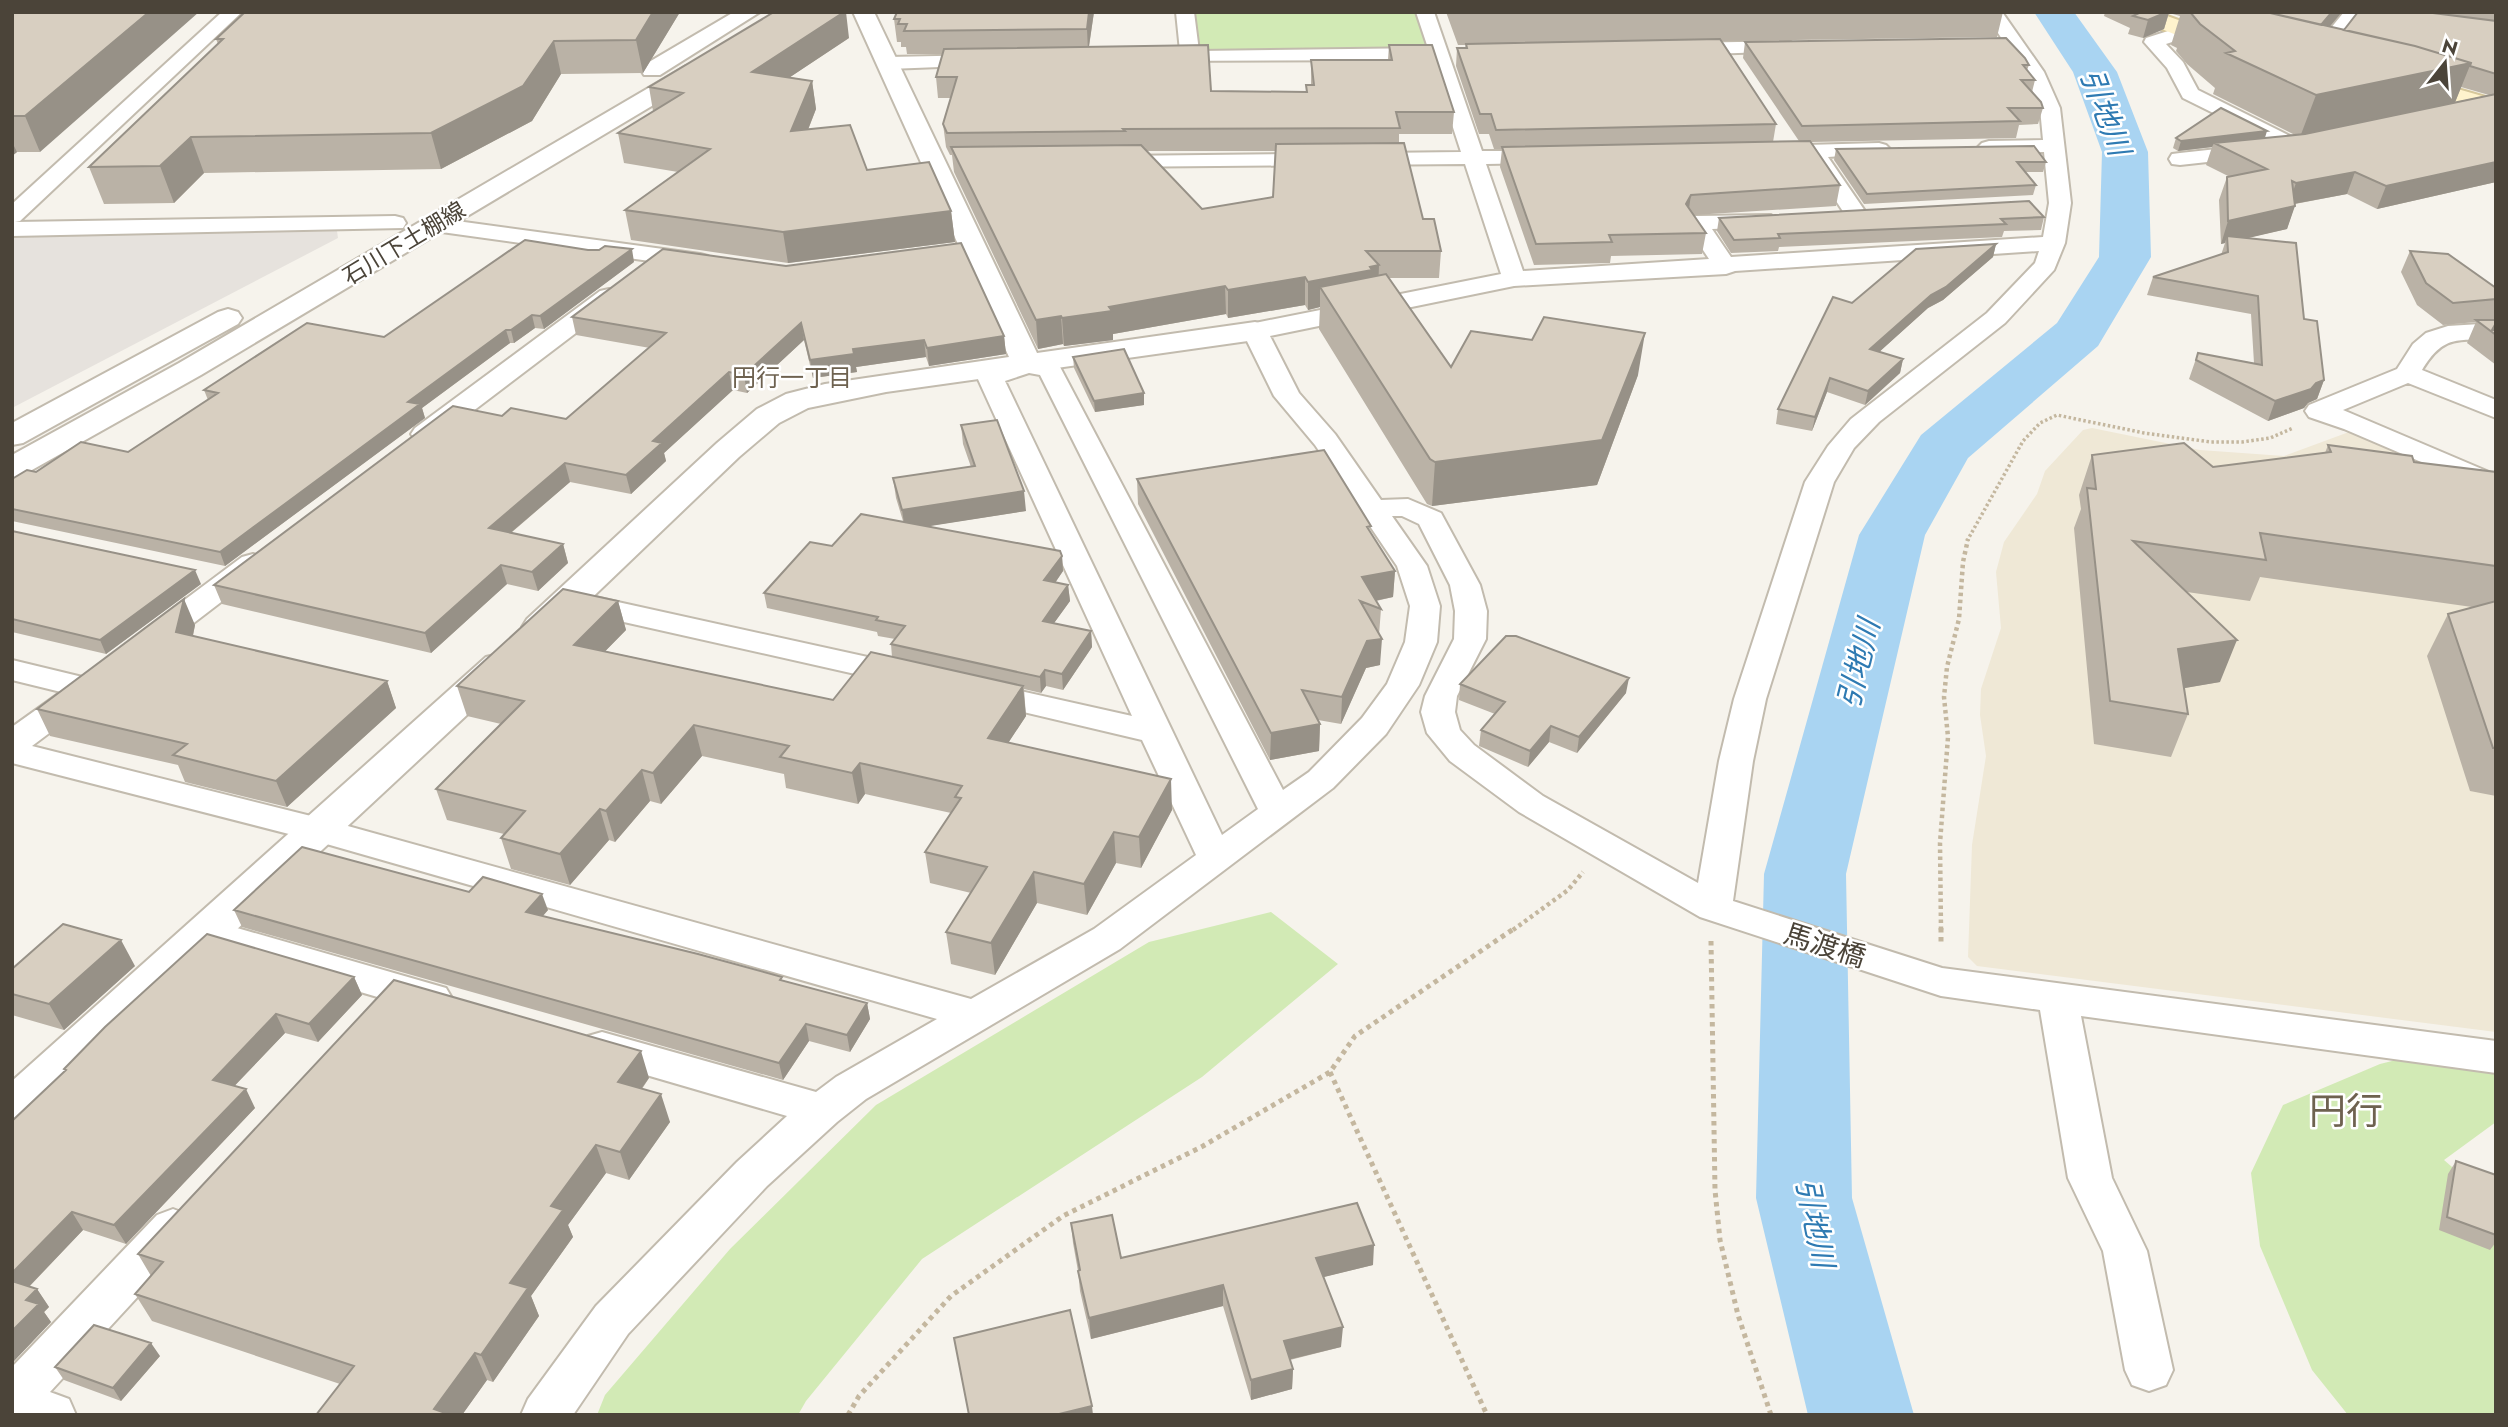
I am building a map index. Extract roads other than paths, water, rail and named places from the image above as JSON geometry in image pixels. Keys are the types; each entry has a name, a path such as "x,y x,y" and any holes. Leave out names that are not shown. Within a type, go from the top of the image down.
{"main road":[{"path":"2136,12 2186,31 2248,46"},
{"path":"2288,54 2342,66"},
{"path":"2395,78 2492,107"}],"street":[{"path":"12,216 233,12"},
{"path":"863,12 889,62 933,164 1028,365"},
{"path":"1185,12 1190,57"},
{"path":"1425,12 1446,54 1472,159 1514,279"},
{"path":"1723,912 1736,761 1750,699 1814,493 1828,463 1850,434 1869,416 1996,318 2046,265 2053,243 2060,203 2050,108 2034,72 1993,12"},
{"path":"2315,60 2351,16 2417,23"},
{"name":"石川下土棚線","path":"12,436 759,19"},
{"name":"石川下土棚線","path":"12,468 190,369 435,225 759,19"},
{"path":"2186,31 2153,42 2176,66 2190,94 2297,146"},
{"path":"1989,45 2017,44"},
{"path":"1657,50 1808,47"},
{"path":"1724,48 1739,71"},
{"path":"1149,58 1446,54"},
{"path":"889,62 998,61"},
{"path":"2450,114 2492,107"},
{"path":"1776,128 1791,151"},
{"path":"2180,159 2322,141"},
{"path":"1973,148 2053,146"},
{"path":"1749,152 1894,149"},
{"path":"1814,151 1856,214"},
{"path":"1099,163 1569,157"},
{"path":"933,164 961,164"},
{"path":"2033,205 2060,203"},
{"path":"1830,216 1884,213"},
{"path":"1726,267 1696,223 1789,218"},
{"path":"12,229 395,223"},
{"path":"435,225 664,254 726,265"},
{"path":"12,1110 569,600 727,450 768,416 797,401 873,385 1255,331 1514,279 1726,267 2053,243"},
{"path":"947,253 974,249"},
{"path":"409,446 664,254"},
{"path":"545,1415 612,1320 752,1174 822,1110 851,1087 1107,939 1278,814 1321,780 1374,726 1403,685 1421,642 1425,606 1412,566 1325,440 1287,397 1255,331"},
{"path":"2496,331 2448,334 2435,338 2422,349 2407,374 2318,411 2354,423 2496,486"},
{"path":"1216,859 990,377 1028,365 1050,370 1278,814"},
{"path":"2407,374 2496,410"},
{"name":"馬渡橋","path":"1374,512 1389,507 1408,508 1431,519 1465,585 1471,611 1470,639 1441,696 1438,712 1444,733 1462,753 1494,780 1604,847 1723,912 1929,978 2496,1057"},
{"path":"12,744 276,546"},
{"path":"193,571 232,579"},
{"path":"569,600 1155,732"},
{"path":"12,670 109,672"},
{"path":"12,752 318,830 978,1016"},
{"path":"205,933 382,1003 463,1007"},
{"path":"2058,998 2090,1178 2125,1251 2149,1370"},
{"path":"569,1037 822,1110"},
{"path":"52,1415 12,1401 200,1199"}],"waterway":[{"name":"引地川","path":"1861,1415 1804,1198 1805,874 1892,535 1943,448 2078,334 2125,257 2125,152 2095,72 2054,12"}],"district":[{"name":"円行一丁目","path":"792,378"},
{"name":"円行","path":"2346,1111"}]}
